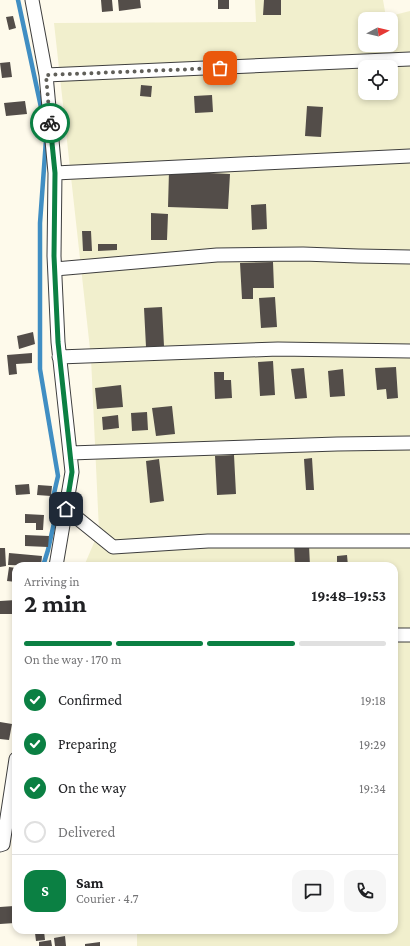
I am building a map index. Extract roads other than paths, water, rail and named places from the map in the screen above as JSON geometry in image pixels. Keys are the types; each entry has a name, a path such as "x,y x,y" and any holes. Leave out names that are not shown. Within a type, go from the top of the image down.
{"street":[{"path":"32,0 46,75 55,173 55,269 58,342 72,472 57,562"},
{"path":"46,75 410,59"},
{"path":"55,173 410,156"},
{"path":"55,269 217,256 303,254 410,257"},
{"path":"59,357 278,349 410,351"},
{"path":"70,454 337,444 410,443"},
{"path":"66,509 113,547 208,541 410,541"},
{"path":"398,635 410,635"},
{"path":"0,845 3,844 12,785"}],"waterway":[{"path":"18,0 45,126"},
{"path":"44,562 54,523 52,502 58,476 40,369 40,223 46,140"}]}
